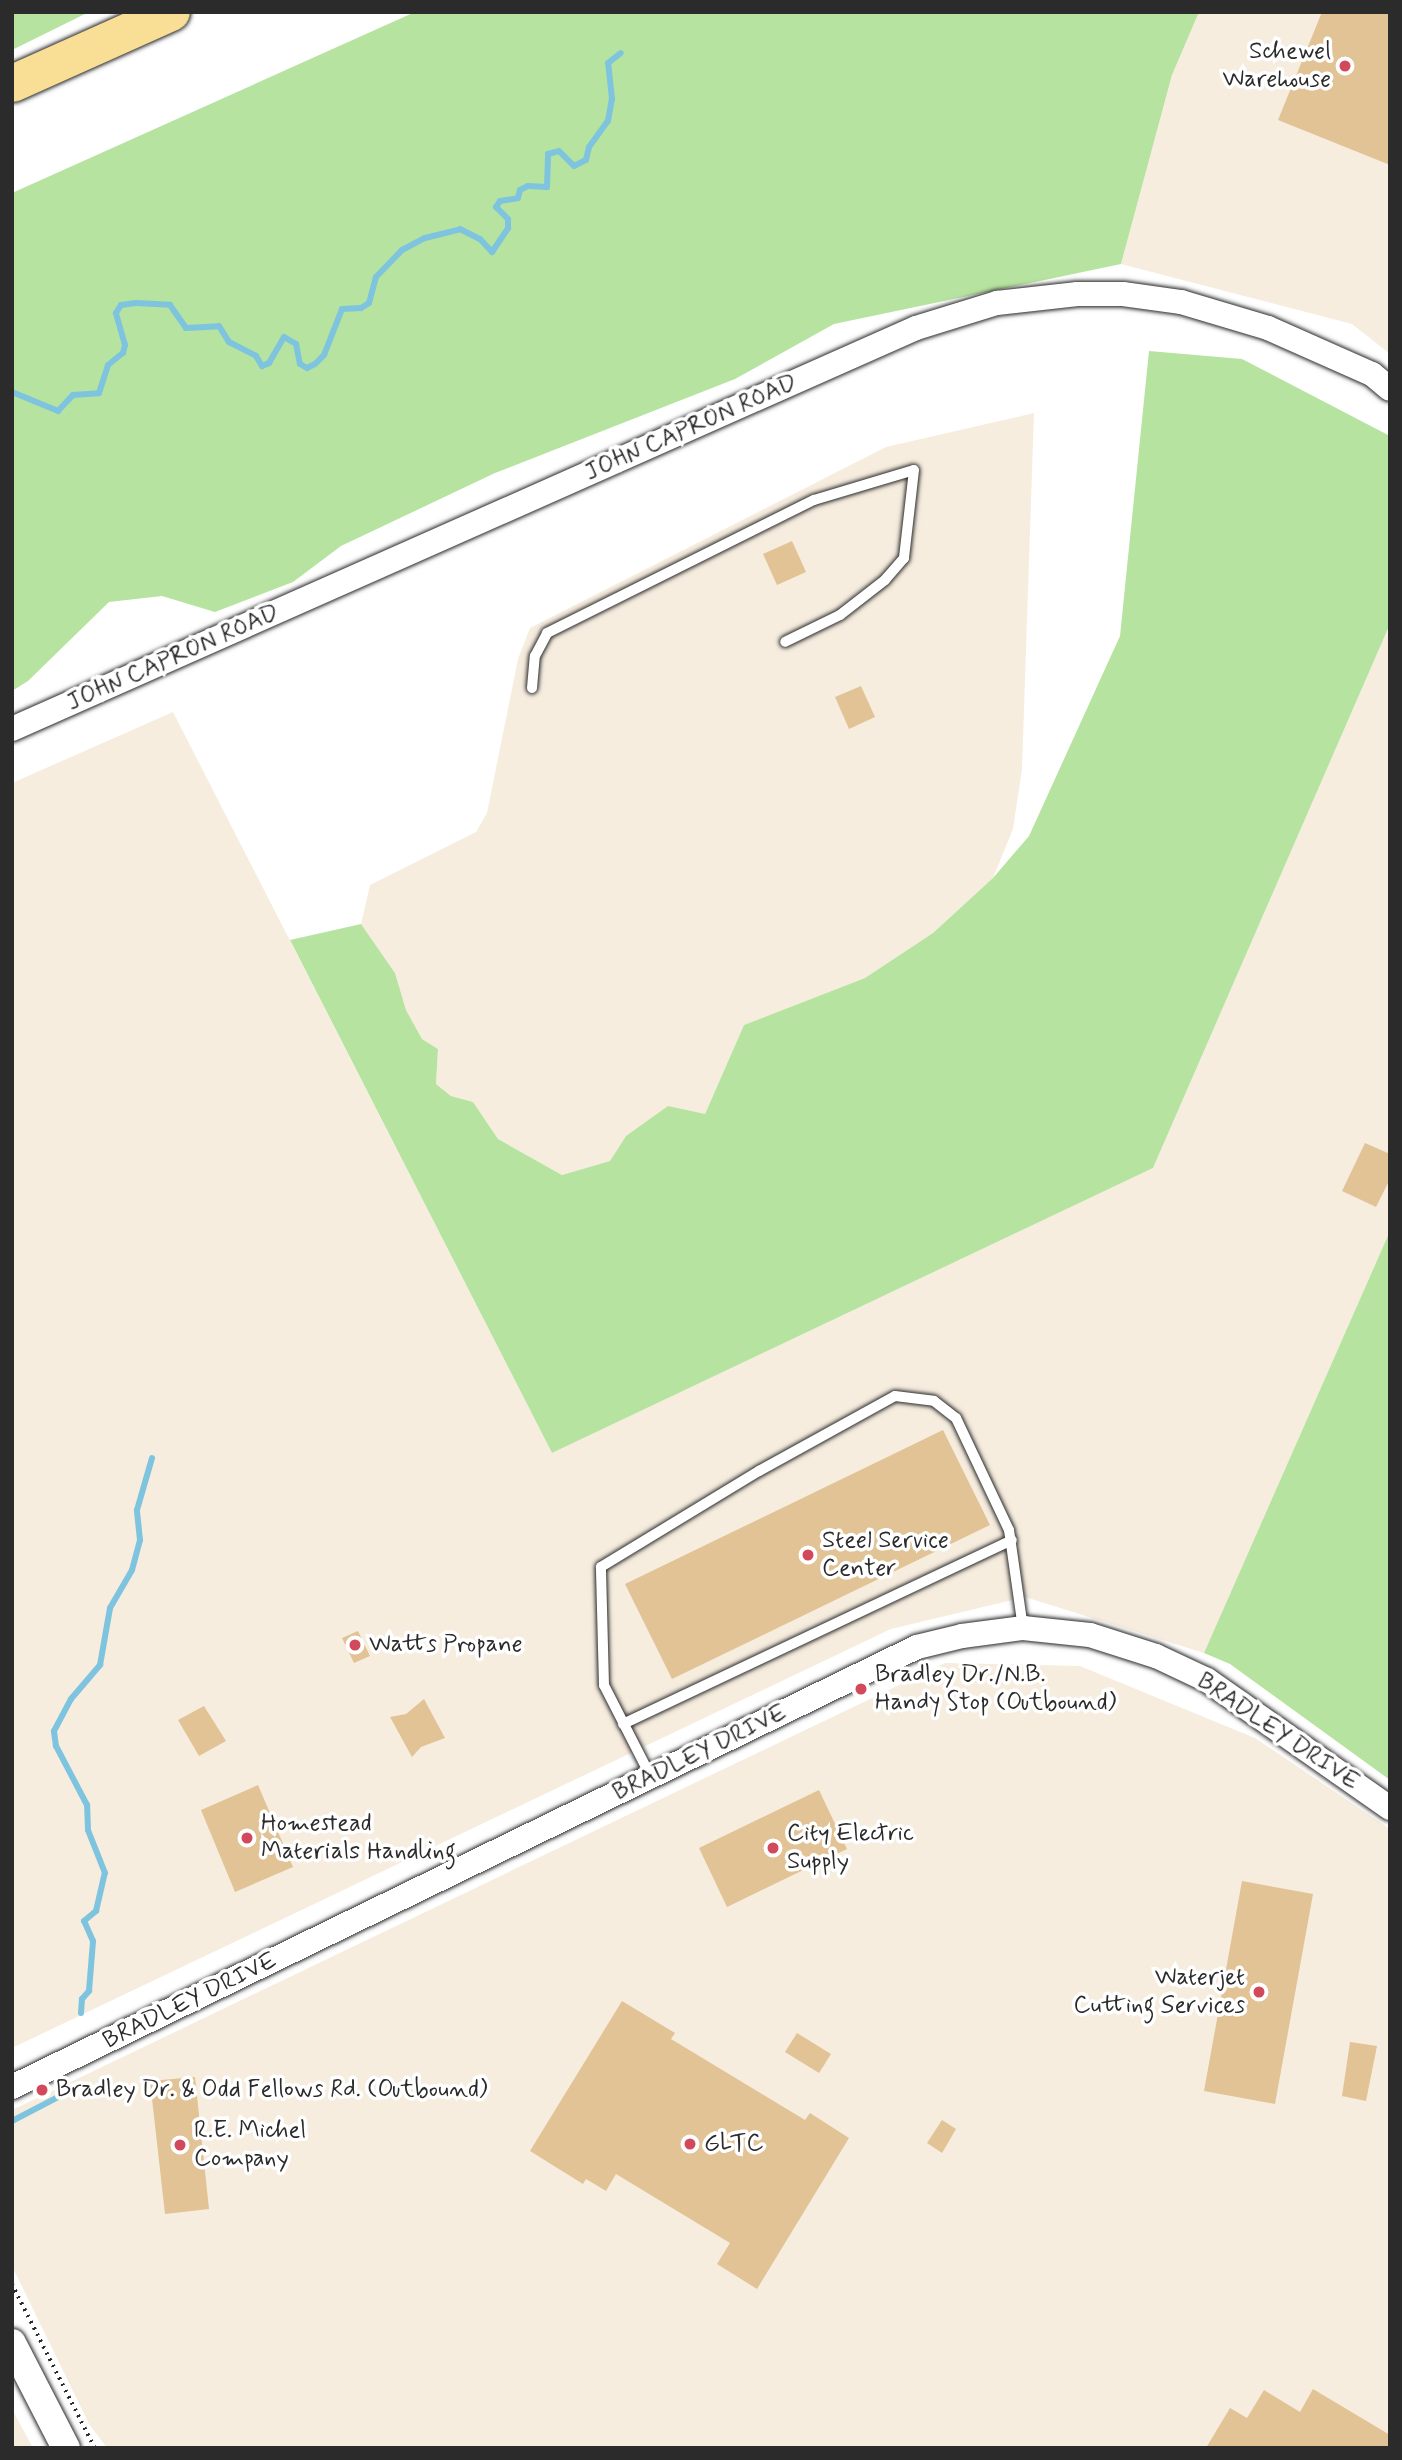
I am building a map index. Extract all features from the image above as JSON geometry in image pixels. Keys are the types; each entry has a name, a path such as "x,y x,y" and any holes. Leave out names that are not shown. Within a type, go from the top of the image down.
{"highway":[{"path":"12,83 171,12"},
{"path":"12,105 108,42"}],"main road":[{"path":"12,2343 66,2448"}],"street":[{"name":"JOHN CAPRON ROAD","path":"12,729 916,328 997,303 1077,294 1181,302 1268,328 1372,374 1390,389"},
{"name":"BRADLEY DRIVE","path":"12,2087 917,1647 1023,1628 1090,1635 1156,1656 1207,1680 1390,1808"}],"lane":[{"path":"532,688 535,656 547,633 814,500 914,470 904,558 885,580 840,615 785,642"},
{"path":"651,1777 604,1685 601,1669 601,1567 759,1471 895,1396 934,1401 956,1418 989,1479 1012,1540 1023,1628"},
{"path":"623,1724 1012,1540"}],"path":[{"path":"12,2284 95,2448"}],"shaded area":[{"path":"1199,12 1390,12 1390,354 1352,324 1121,264 1172,75"},
{"path":"1034,413 1022,769 1013,829 993,878 933,933 865,978 744,1025 705,1114 626,1136 610,1161 562,1175 498,1139 473,1102 451,1096 436,1084 438,1049 422,1039 406,1010 395,973 361,924 370,885 476,832 487,813 518,659 530,628 886,447"},
{"path":"1390,624 1390,1231 1204,1653 1025,1597 891,1629 12,2048 12,783 173,712 552,1453 1153,1168"},
{"path":"945,1663 1080,1666 1255,1738 1390,1829 1390,2448 107,2448 89,2424 12,2266 12,2110"},
{"path":"12,2409 33,2448 12,2448"}],"green space":[{"path":"12,12 89,12 12,50"},
{"path":"415,12 1199,12 1172,75 1121,264 834,324 735,379 495,473 341,546 293,582 215,612 162,596 109,602 28,681 12,691 12,193"},
{"path":"1149,351 1242,359 1390,436 1390,624 1153,1168 552,1453 290,940 361,924 395,973 406,1010 422,1039 438,1049 436,1084 451,1096 473,1102 498,1139 562,1175 610,1161 626,1136 668,1106 705,1114 744,1025 865,978 933,933 993,878 1029,836 1120,636"},
{"path":"1390,1231 1390,1780 1230,1664 1204,1653"}],"building":[{"name":"Schewel Warehouse","path":"1322,12 1390,12 1390,165 1278,120"},
{"path":"792,541 806,572 777,585 763,554"},
{"path":"861,686 875,717 849,729 835,697"},
{"path":"1365,1143 1390,1154 1390,1179 1376,1207 1342,1191"},
{"name":"Steel Service Center","path":"943,1430 990,1525 672,1679 625,1584"},
{"name":"Watts Propane","path":"358,1631 370,1656 354,1663 342,1638"},
{"path":"424,1699 445,1738 421,1747 412,1757 390,1717 406,1714"},
{"path":"204,1706 226,1741 199,1756 178,1720"},
{"name":"Homestead Materials Handling","path":"258,1785 293,1867 235,1892 201,1810"},
{"name":"City Electric Supply","path":"819,1790 847,1849 727,1907 699,1848"},
{"name":"Waterjet Cutting Services","path":"1242,1881 1313,1894 1275,2104 1204,2091"},
{"name":"GLTC","path":"622,2001 675,2033 671,2039 805,2120 810,2113 849,2138 757,2289 717,2264 730,2243 616,2174 606,2191 586,2179 583,2184 530,2151"},
{"path":"797,2033 831,2054 819,2073 785,2052"},
{"path":"1350,2042 1377,2046 1366,2101 1342,2096"},
{"name":"R.E. Michel Company","path":"195,2077 209,2209 165,2214 150,2081"},
{"path":"942,2120 956,2129 942,2153 927,2143"},
{"path":"1313,2389 1390,2435 1390,2448 1206,2448 1230,2408 1247,2418 1264,2390 1300,2412"}],"waterway":[{"path":"12,392 58,411 73,395 99,393 108,365 123,353 125,345 116,313 121,305 136,303 170,305 186,328 219,326 229,342 256,356 262,366 269,363 284,337 296,344 300,364 307,368 315,364 324,355 342,309 361,308 369,303 376,277 402,250 425,238 460,229 480,239 492,252 508,228 508,219 496,207 500,201 518,198 520,190 528,186 547,187 548,154 559,151 574,166 586,160 589,147 608,121 612,99 608,63 621,53"},
{"path":"81,2013 82,1999 89,1991 93,1941 84,1921 96,1911 105,1873 88,1830 87,1805 56,1746 54,1731 71,1699 100,1665 110,1608 132,1570 140,1540 137,1510 152,1458"},
{"path":"12,2121 66,2093"}],"place":[{"name":"Schewel Warehouse","path":"1345,66"},
{"name":"Steel Service Center","path":"808,1555"},
{"name":"Watts Propane","path":"355,1645"},
{"name":"Bradley Dr./N.B. Handy Stop (Outbound)","path":"861,1689"},
{"name":"Homestead Materials Handling","path":"247,1838"},
{"name":"City Electric Supply","path":"773,1848"},
{"name":"Waterjet Cutting Services","path":"1259,1992"},
{"name":"Bradley Dr. & Odd Fellows Rd. (Outbound)","path":"42,2090"},
{"name":"GLTC","path":"690,2144"},
{"name":"R.E. Michel Company","path":"180,2145"}]}
